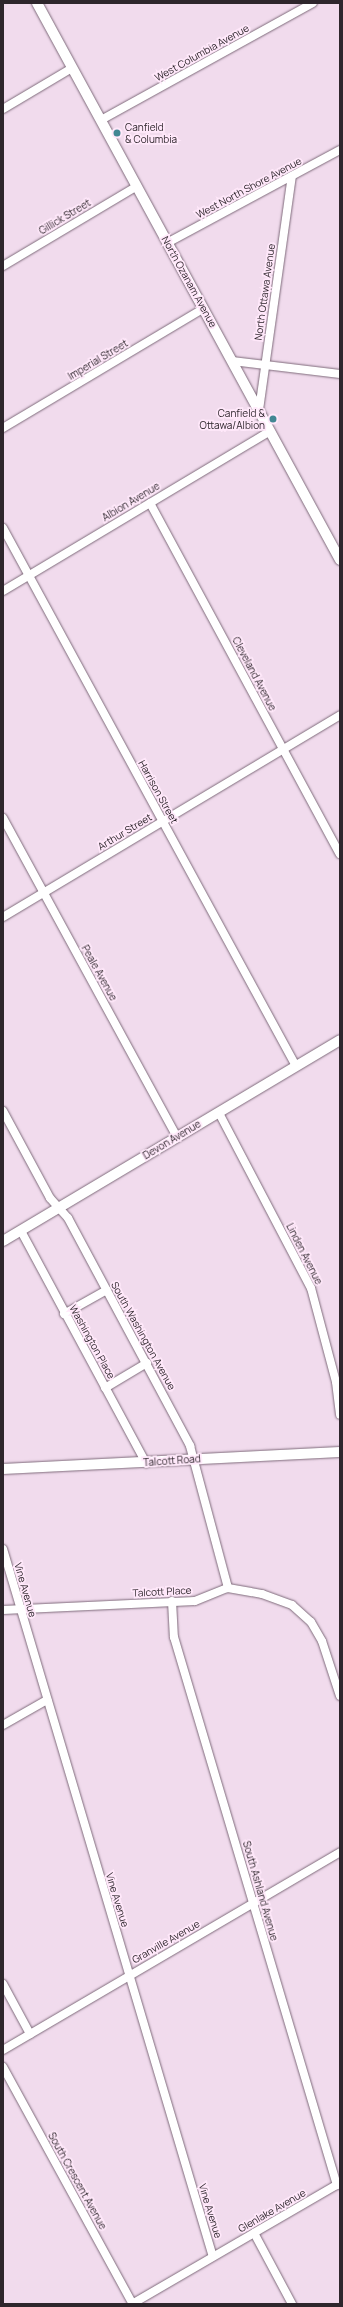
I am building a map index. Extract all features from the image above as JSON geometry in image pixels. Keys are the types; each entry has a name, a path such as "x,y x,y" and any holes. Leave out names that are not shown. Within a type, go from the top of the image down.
{"street":[{"name":"North Ozanam Avenue","path":"37,3 340,560"},
{"name":"West Columbia Avenue","path":"101,120 312,3"},
{"path":"3,109 72,68"},
{"name":"West North Shore Avenue","path":"168,243 340,150"},
{"name":"North Ottawa Avenue","path":"258,410 292,176"},
{"name":"Gillick Street","path":"3,266 136,186"},
{"name":"Imperial Street","path":"3,428 203,309"},
{"path":"232,361 340,374"},
{"name":"Albion Avenue","path":"3,591 270,431"},
{"name":"Cleveland Avenue","path":"150,503 340,854"},
{"name":"Harrison Street","path":"3,528 296,1066"},
{"name":"Arthur Street","path":"3,917 340,715"},
{"name":"Peale Avenue","path":"3,818 177,1137"},
{"name":"Devon Avenue","path":"3,1241 340,1040"},
{"name":"South Washington Avenue","path":"3,1111 50,1198 68,1218 147,1363 190,1446 228,1588"},
{"name":"Linden Avenue","path":"219,1113 311,1288 336,1382 340,1415"},
{"name":"Washington Place","path":"21,1231 64,1314 146,1463"},
{"path":"64,1314 106,1290"},
{"path":"105,1388 147,1363"},
{"name":"Talcott Road","path":"3,1469 146,1463 340,1452"},
{"name":"Vine Avenue","path":"3,1549 213,2257"},
{"name":"Talcott Place","path":"3,1610 195,1601 228,1588 246,1589 292,1605 311,1622 322,1641 340,1696"},
{"name":"South Ashland Avenue","path":"172,1601 174,1637 338,2184"},
{"path":"3,1725 47,1700"},
{"name":"Granville Avenue","path":"3,2050 340,1852"},
{"path":"3,1984 30,2034"},
{"name":"South Crescent Avenue","path":"3,2067 132,2304"},
{"name":"Glenlake Avenue","path":"132,2304 338,2184"},
{"path":"254,2233 292,2304"}],"place":[{"name":"Canfield & Columbia","path":"117,133"},
{"name":"Canfield & Ottawa/Albion","path":"273,419"}]}
